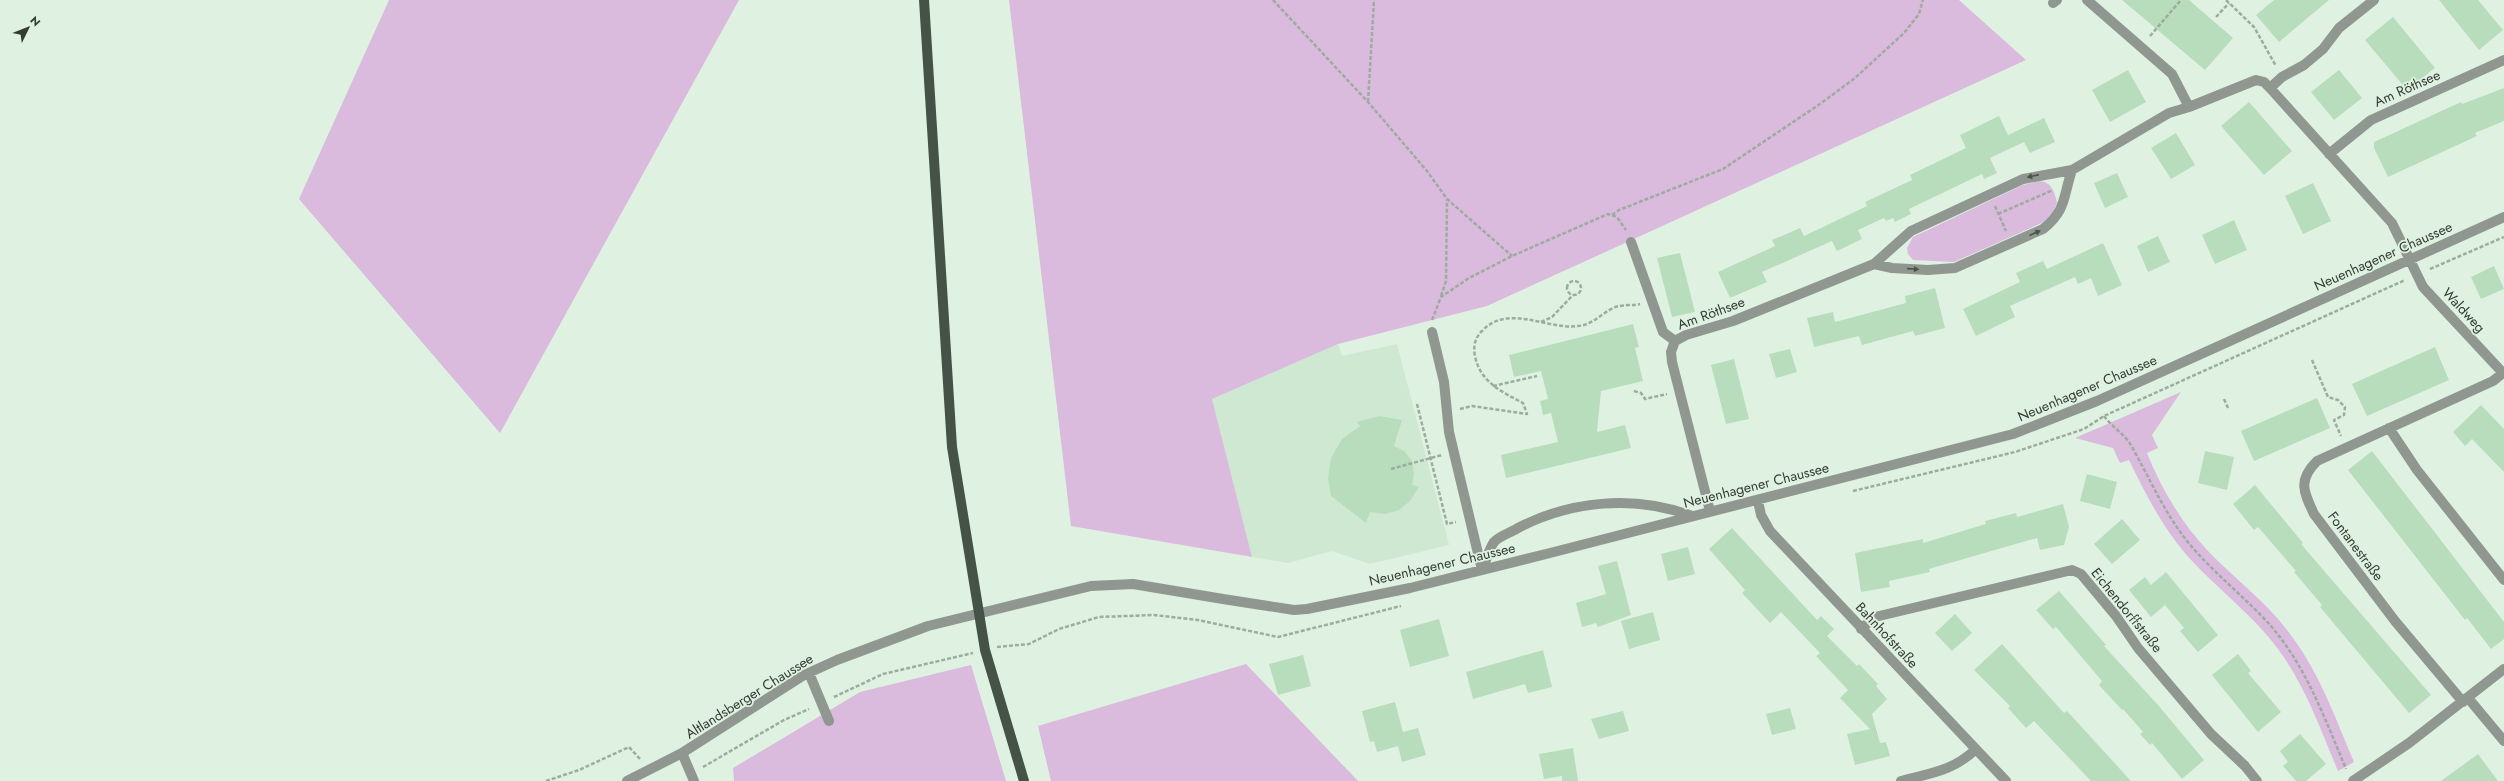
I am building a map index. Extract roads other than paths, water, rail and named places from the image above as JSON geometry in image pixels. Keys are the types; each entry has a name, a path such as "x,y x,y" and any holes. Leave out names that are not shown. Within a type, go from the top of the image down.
{"main road":[{"path":"924,0 952,447 970,563 988,663 1024,781"}],"street":[{"path":"2087,0 2172,74 2189,107"},
{"path":"2270,88 2282,77 2304,65 2323,49 2339,28 2374,0"},
{"name":"Am Röthsee","path":"2329,154 2371,120 2504,60"},
{"name":"Am Röthsee","path":"1710,511 1672,362 1671,352 1675,341 1686,335 1732,321 1874,264 1911,230 2023,179 2072,170 2169,112 2189,107 2256,80 2264,82 2270,88 2392,223 2409,260"},
{"name":"Am Röthsee","path":"1874,264 1928,270 1955,268 2044,229 2056,219 2063,206 2072,170"},
{"name":"Neuenhagener Chaussee","path":"980,613 1091,586 1133,584 1231,601 1294,610 1307,609 1482,570 1710,511 1758,501 2013,434 2053,420 2504,217"},
{"path":"1631,242 1663,332 1675,341"},
{"name":"Waldweg","path":"2409,260 2423,287 2503,373"},
{"path":"1432,332 1444,382 1454,452 1482,570"},
{"name":"Fontanestraße","path":"2503,373 2493,381 2317,461 2309,470 2304,481 2304,494 2314,514 2395,621 2504,741"},
{"path":"2389,428 2417,470 2504,580"},
{"name":"Bahnhofstraße","path":"1758,501 1761,515 1770,531 2006,781"},
{"path":"1482,570 1494,541 1540,517 1604,502 1676,510 1692,516"},
{"name":"Eichendorffstraße","path":"1861,629 1875,617 2072,570 2081,574 2116,616 2138,648 2211,734 2245,766 2257,781"},
{"name":"Altlandsberger Chaussee","path":"627,781 682,753 809,673 928,626 980,613"},
{"path":"2350,778 2466,700 2504,669"},
{"path":"809,673 829,721"},
{"path":"1901,781 1952,768 1963,762 1976,749"},
{"path":"682,753 694,781"}]}
